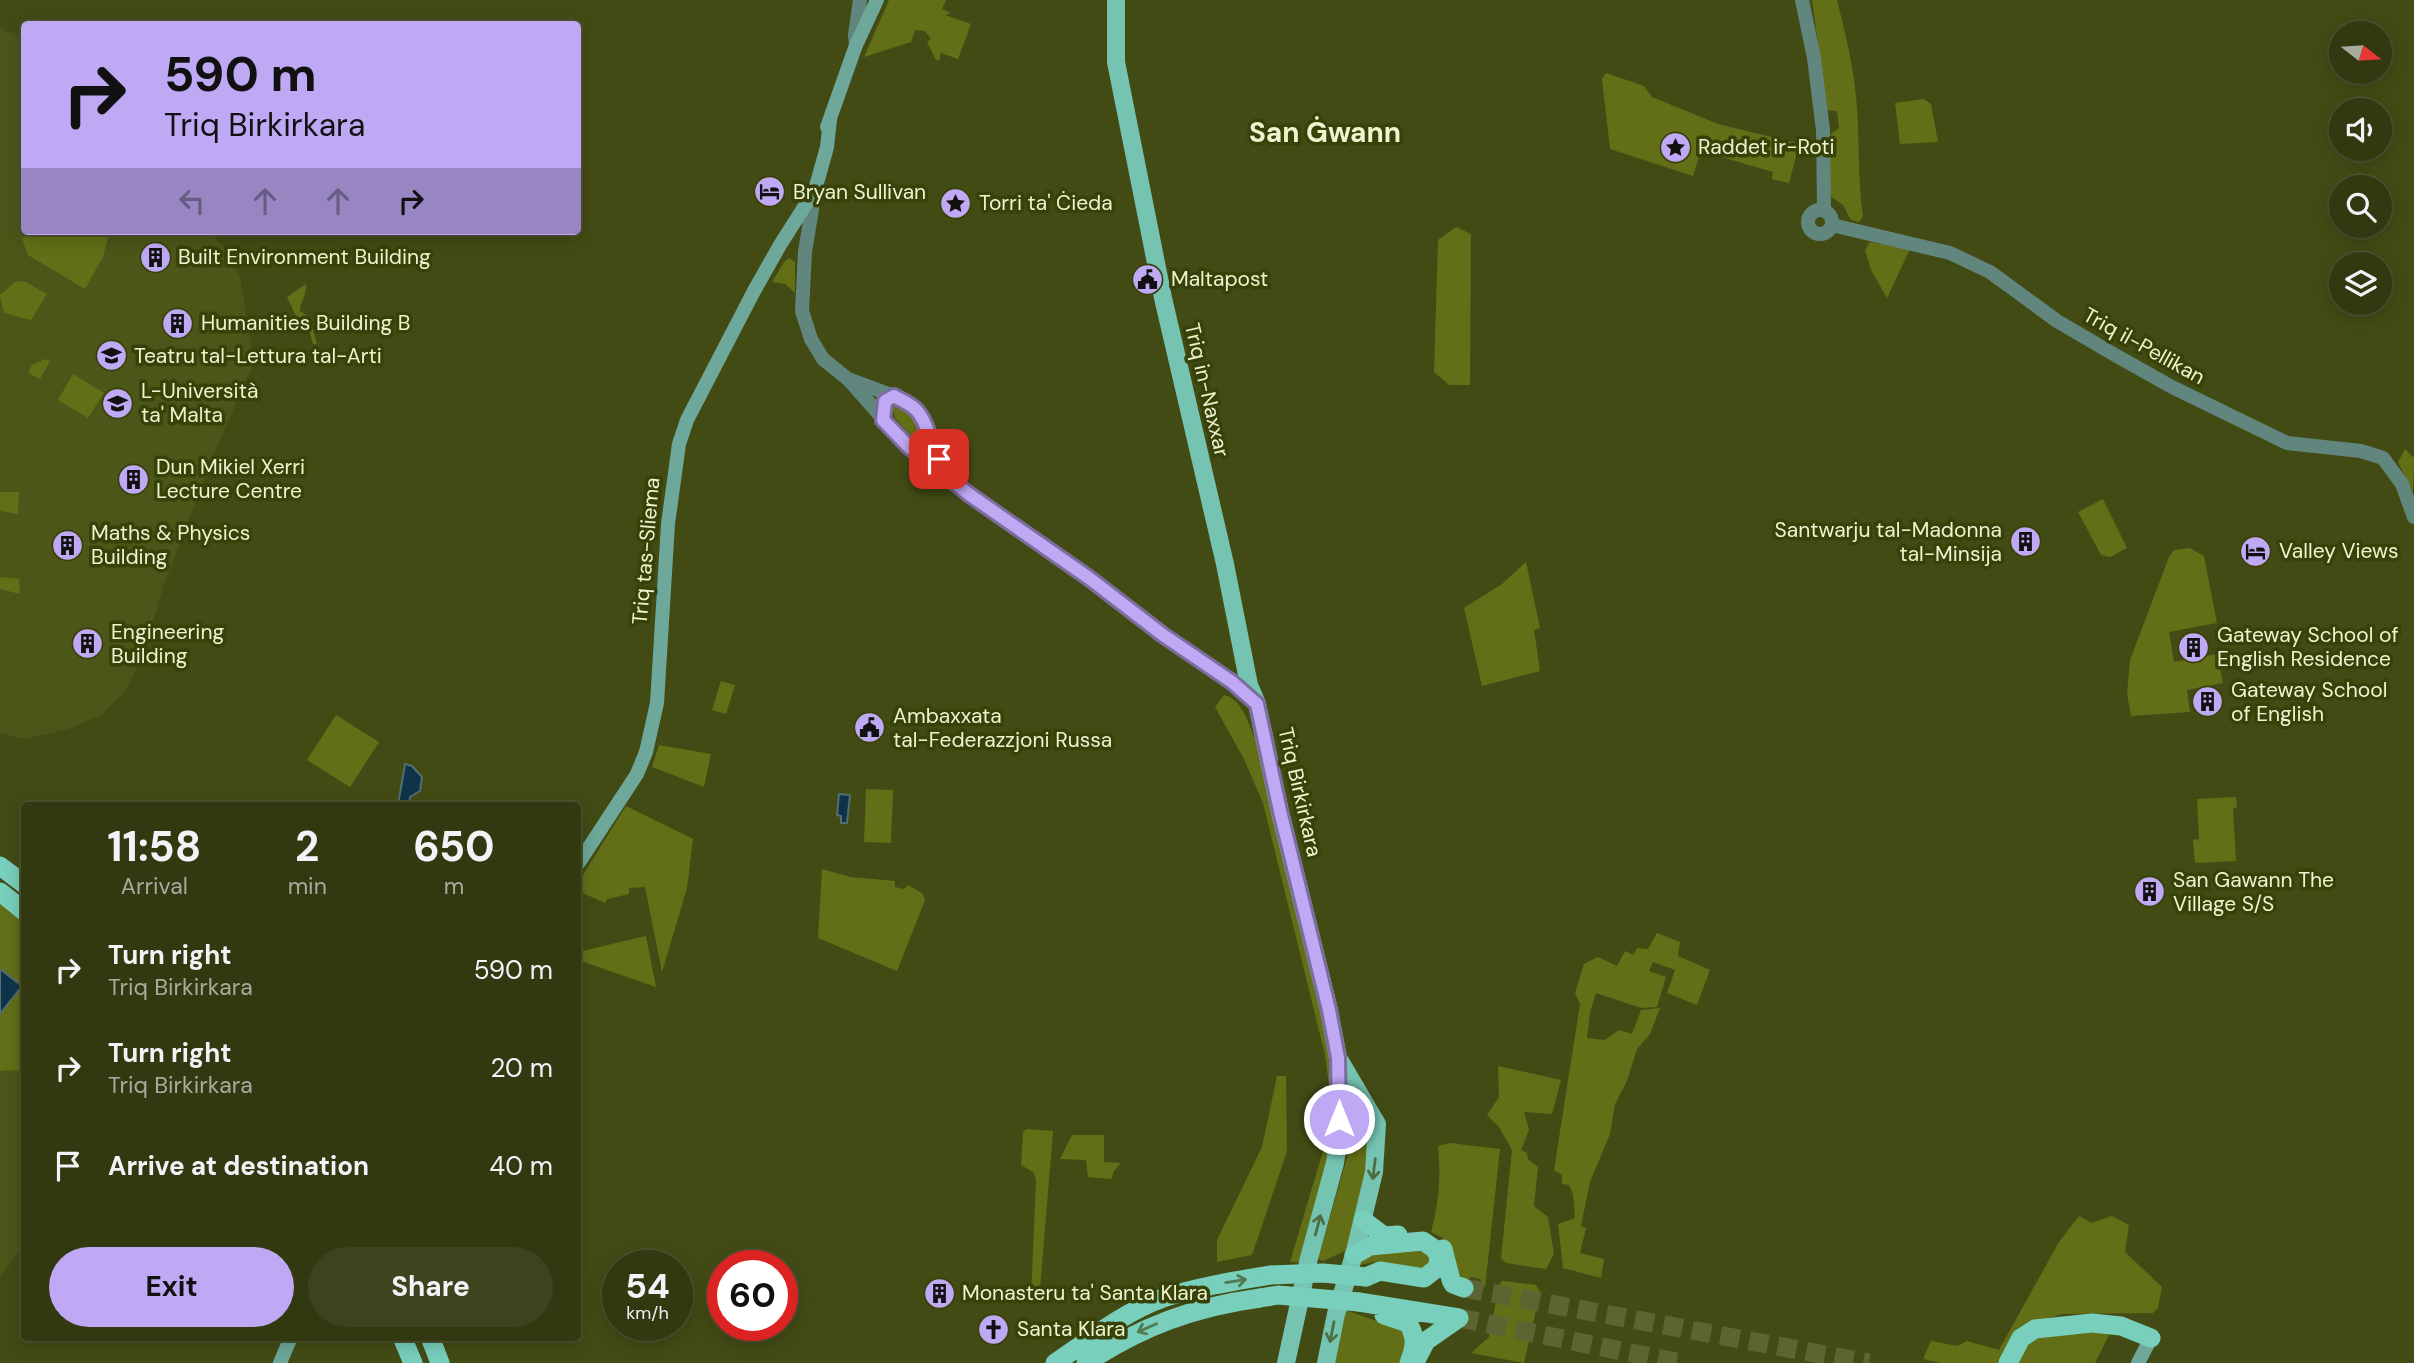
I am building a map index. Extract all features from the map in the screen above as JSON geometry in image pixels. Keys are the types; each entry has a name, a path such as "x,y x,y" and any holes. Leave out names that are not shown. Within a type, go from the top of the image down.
{"highway":[{"path":"0,866 21,882"},
{"path":"0,892 21,909"},
{"path":"1055,1363 1121,1319 1161,1299 1221,1283 1270,1275 1323,1273 1464,1288 1453,1284 1447,1259 1437,1240 1421,1234 1384,1236 1363,1220"},
{"path":"1354,1255 1370,1245 1419,1240 1429,1243 1438,1252 1437,1268 1427,1276 1380,1270 1366,1278"},
{"path":"1091,1360 1131,1335 1170,1318 1223,1303 1278,1295 1359,1302 1459,1318 1426,1340 1415,1363"},
{"path":"1359,1302 1367,1310 1408,1323 1416,1343 1409,1363"},
{"path":"2012,1360 2021,1338 2035,1329 2092,1323 2121,1326 2151,1338"},
{"path":"404,1341 413,1363"},
{"path":"434,1350 452,1363"}],"main road":[{"path":"830,120 856,45 877,0"},
{"name":"Triq in-Naxxar","path":"1116,0 1116,62 1161,285 1225,564 1249,685 1257,704"},
{"name":"Triq Birkirkara","path":"815,190 828,147 830,120"},
{"name":"Triq tas-Sliema","path":"581,859 636,774 646,752 657,704 668,524 679,444 693,408 780,245 805,190 830,120"},
{"name":"Triq tas-Sliema","path":"780,245 815,190"},
{"name":"Triq Birkirkara","path":"1257,704 1338,1058 1339,1136 1335,1163 1286,1363"},
{"name":"Triq Birkirkara","path":"1326,1363 1336,1314 1354,1255 1374,1172 1377,1124 1338,1058"},
{"path":"1339,1136 1345,1120 1356,1116 1373,1119"},
{"path":"2138,1363 2151,1338"},
{"path":"272,1363 280,1341"},
{"path":"282,1363 290,1341"}],"street":[{"path":"856,45 860,0"},
{"path":"1802,0 1814,58 1823,130 1824,208 1831,214 1832,225 1823,235 1812,231 1809,218 1812,210 1824,208"},
{"name":"Triq Birkirkara","path":"815,190 805,251 802,311 811,339 823,359 849,380 909,447 970,495 1232,682 1257,704"},
{"name":"Triq il-Pellikan","path":"1832,225 1950,253 1970,262 1990,272 2057,321 2115,355 2172,387 2287,443 2361,451 2383,458 2402,484 2414,517"},
{"path":"780,245 796,245 805,251"},
{"name":"Triq Birkirkara","path":"849,380 894,396 915,408 925,422 929,442 948,477"},
{"path":"883,420 885,401 894,396"},
{"path":"909,447 929,442"}],"shaded area":[{"path":"889,0 946,0 942,9 951,13 945,15 971,24 958,59 941,53 939,61 936,60 927,42 931,39 925,31 915,30 911,42 864,57"},
{"path":"1812,0 1837,0 1848,48 1857,111 1863,216 1859,222 1851,220 1843,205 1830,196 1830,135 1839,128 1837,111 1827,110"},
{"name":"L-Università ta' Malta","path":"0,26 4,31 21,34 21,235 211,235 230,254 240,277 254,362 218,445 164,584 142,659 125,691 102,715 68,729 25,739 0,733"},
{"path":"1606,73 1644,86 1652,97 1718,124 1796,143 1798,149 1789,183 1772,179 1773,172 1701,151 1693,176 1610,149 1602,79"},
{"path":"1924,99 1931,104 1938,142 1900,144 1895,103"},
{"path":"1456,227 1471,234 1470,385 1449,385 1434,372 1438,240"},
{"path":"26,235 108,235 103,257 85,289 28,255 22,239"},
{"path":"1870,242 1910,249 1887,298 1871,270 1865,250"},
{"path":"789,258 795,262 795,293 785,284 772,282"},
{"path":"16,281 26,282 47,294 31,320 4,313 0,295"},
{"path":"306,284 300,311 309,317 317,344 313,344 307,323 296,316 287,297"},
{"path":"45,359 50,361 40,379 28,373 32,365"},
{"path":"73,374 104,393 88,418 58,400"},
{"path":"900,405 910,412 921,429 919,436 913,438 895,418 892,408"},
{"path":"2405,449 2414,458 2413,492 2398,462"},
{"path":"0,492 19,492 18,514 0,511"},
{"path":"2103,499 2127,548 2110,557 2101,555 2078,512"},
{"path":"2190,548 2204,556 2217,623 2169,632 2174,662 2217,654 2223,683 2187,690 2190,712 2131,716 2127,694 2130,660 2169,557 2174,550"},
{"path":"1526,562 1540,628 1534,630 1540,671 1482,686 1464,608 1502,584"},
{"path":"0,577 19,579 20,594 0,589"},
{"path":"721,681 735,685 726,714 712,710"},
{"path":"1224,695 1241,707 1257,743 1331,1054 1336,1133 1305,1263 1290,1262 1329,1131 1330,1093 1325,1055 1263,803 1244,759 1215,707"},
{"path":"336,715 379,742 350,787 307,760"},
{"path":"659,745 711,754 704,787 652,767"},
{"path":"866,789 893,790 891,843 864,842"},
{"path":"2236,797 2237,807 2233,809 2236,861 2195,863 2193,840 2199,839 2197,799"},
{"path":"626,806 693,839 687,888 662,972 645,887 629,888 629,894 607,899 605,903 581,892 581,878"},
{"path":"822,869 850,877 895,881 895,887 904,889 908,885 922,893 925,900 897,971 818,938"},
{"path":"0,904 21,920 21,1070 0,1071"},
{"path":"1657,933 1680,942 1678,956 1710,970 1697,1005 1667,993 1675,970 1653,962 1649,971 1666,977 1657,1007 1641,1008 1596,993 1587,1038 1605,1040 1619,1030 1632,1034 1641,1010 1660,1008 1650,1034 1637,1049 1627,1081 1615,1104 1610,1134 1590,1182 1581,1226 1586,1228 1580,1253 1604,1259 1601,1278 1563,1268 1558,1224 1575,1218 1573,1194 1569,1185 1562,1184 1562,1175 1554,1170 1580,1004 1575,993 1584,964 1598,957 1617,966 1625,951 1633,955 1637,948 1648,949"},
{"path":"646,936 656,987 581,961 582,951"},
{"path":"1498,1066 1561,1080 1552,1114 1524,1112 1529,1130 1521,1150 1527,1153 1528,1159 1538,1167 1534,1206 1548,1217 1554,1254 1546,1269 1506,1263 1501,1258 1512,1150 1499,1127 1487,1115 1499,1097"},
{"path":"21,1070 21,1249 0,1276 0,1071"},
{"path":"1277,1076 1286,1076 1287,1151 1252,1255 1217,1262 1217,1240 1262,1147"},
{"path":"1362,1123 1368,1126 1368,1174 1347,1250 1323,1261 1318,1259 1348,1154 1351,1128"},
{"path":"1026,1129 1053,1131 1039,1301 1031,1300 1036,1179 1033,1172 1021,1165 1023,1133"},
{"path":"1072,1135 1104,1135 1104,1162 1121,1163 1113,1172 1112,1179 1088,1177 1086,1160 1060,1159"},
{"path":"1450,1143 1500,1149 1485,1288 1480,1279 1471,1277 1467,1282 1453,1280 1443,1238 1431,1232 1439,1189 1438,1146"},
{"path":"2079,1216 2092,1223 2112,1216 2129,1225 2125,1252 2162,1287 2158,1308 2153,1313 2062,1314 2019,1328 1998,1363 1941,1363 1923,1359 1931,1341 1958,1346 1967,1341 1999,1350 2059,1242"},
{"path":"1419,1244 1434,1254 1423,1271 1374,1262 1359,1265 1370,1253"},
{"path":"1502,1281 1536,1285 1540,1292 1524,1363 1471,1353 1489,1337"},
{"path":"1343,1309 1407,1332 1401,1363 1332,1363"},
{"path":"2111,1331 2095,1363 2016,1363 2025,1346 2035,1337"}],"water":[{"path":"405,764 412,766 422,777 420,791 410,797 409,802 399,802"},
{"path":"839,794 850,795 847,823 841,823 841,816 837,815"},
{"path":"0,969 21,987 0,1014"}],"tunnel":[{"path":"1464,1288 1869,1363"},
{"path":"1459,1318 1681,1363"}],"place":[{"name":"Raddet ir-Roti","path":"1675,147"},
{"name":"Bryan Sullivan","path":"770,192"},
{"name":"Torri ta' Ċieda","path":"956,203"},
{"name":"Built Environment Building","path":"155,257"},
{"name":"Maltapost","path":"1148,279"},
{"name":"Humanities Building B","path":"178,323"},
{"name":"Teatru tal-Lettura tal-Arti","path":"111,356"},
{"name":"L-Università ta' Malta","path":"118,403"},
{"name":"Dun Mikiel Xerri Lecture Centre","path":"133,479"},
{"name":"Santwarju tal-Madonna tal-Minsija","path":"2025,542"},
{"name":"Maths & Physics Building","path":"68,545"},
{"name":"Valley Views","path":"2256,551"},
{"name":"Engineering Building","path":"88,644"},
{"name":"Gateway School of English Residence","path":"2194,647"},
{"name":"Gateway School of English","path":"2208,702"},
{"name":"Ambaxxata tal-Federazzjoni Russa","path":"870,728"},
{"name":"San Gawann The Village S/S","path":"2150,892"},
{"name":"Monasteru ta' Santa Klara","path":"939,1293"},
{"name":"Santa Klara","path":"994,1329"}],"district":[{"name":"San Ġwann","path":"1325,132"}],"route":[{"path":"939,459 929,442 925,422 915,408 894,396 885,401 883,420 909,447 970,495 1232,682 1257,704 1280,811 1329,1010 1338,1058 1339,1119"}]}
